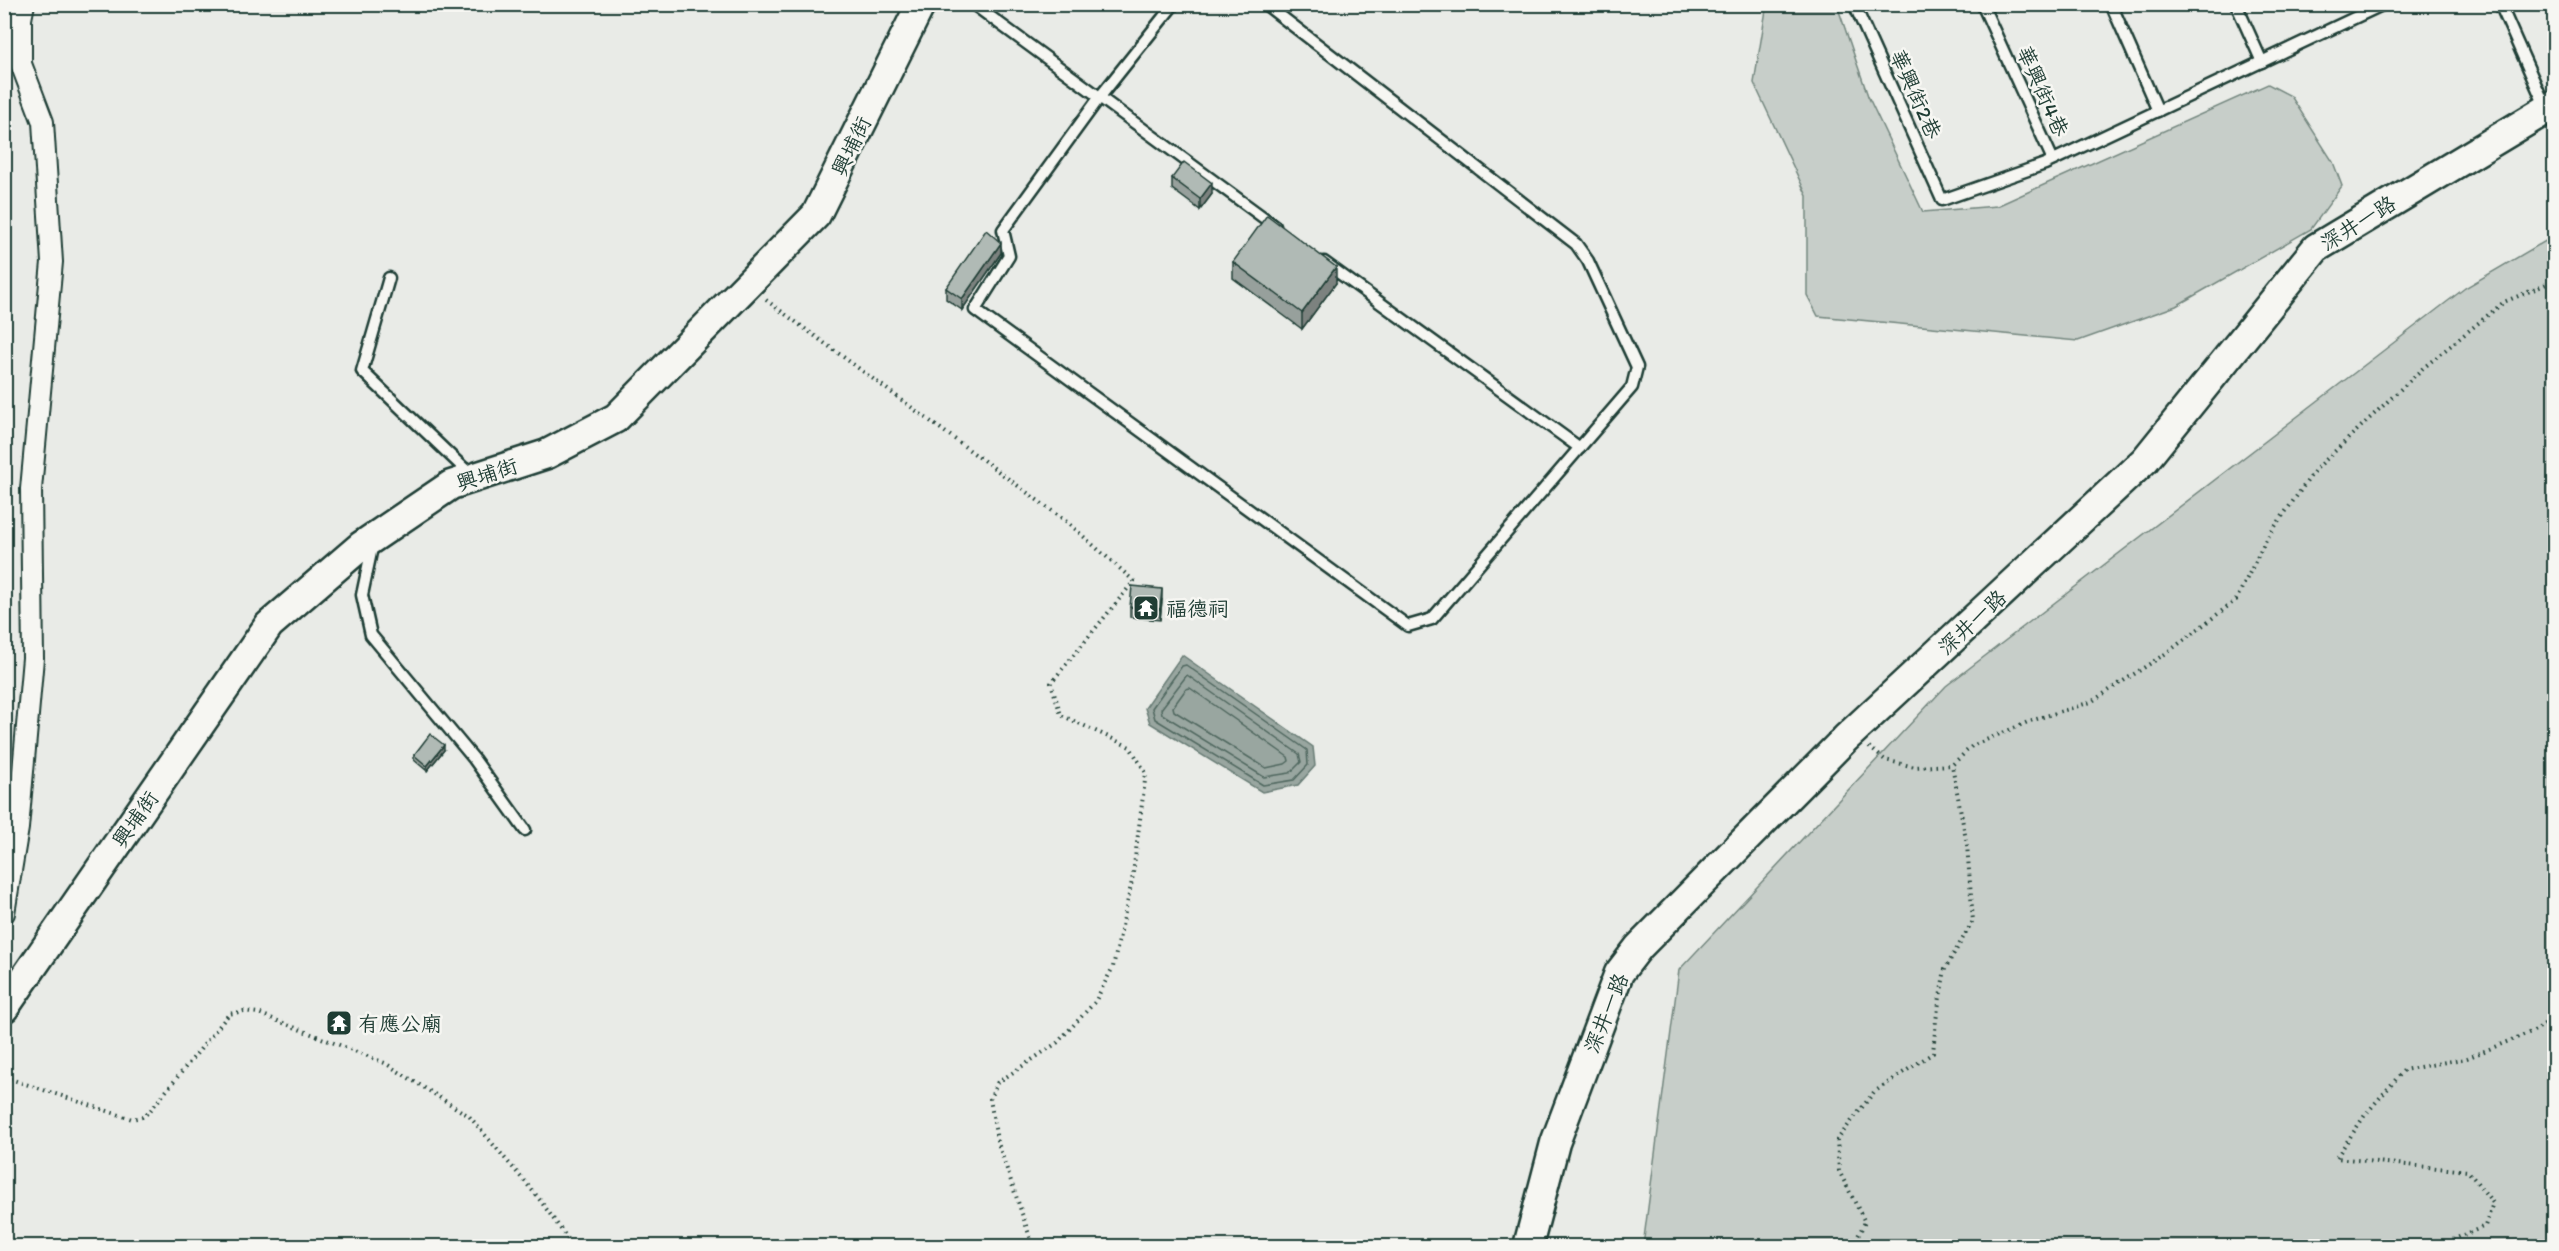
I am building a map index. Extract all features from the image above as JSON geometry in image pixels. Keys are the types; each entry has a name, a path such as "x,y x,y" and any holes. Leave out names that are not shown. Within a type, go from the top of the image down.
{"street":[{"path":"4,913 18,828 33,658 31,489 52,262 43,122 21,64 21,19 24,4"},
{"name":"興埔街","path":"4,1008 269,625 374,537 451,484 547,454 616,418 816,215 921,4"},
{"name":"深井一路","path":"1528,1246 1555,1143 1619,973 1639,947 1853,732 2145,460 2316,248 2551,108"}],"lane":[{"path":"973,4 1282,231"},
{"path":"1174,4 1099,98 1003,230 1009,256 975,310 1408,626 1432,619 1632,387 1637,367 1588,261 1576,244 1265,4"},
{"name":"華興街2巷","path":"1854,4 1942,200 2053,160"},
{"name":"華興街4巷","path":"1982,4 2053,160"},
{"path":"2111,4 2158,111"},
{"path":"2236,4 2262,62"},
{"path":"2053,160 2262,62 2367,8 2384,4"},
{"path":"2500,4 2551,108"},
{"path":"1311,252 1580,448"},
{"path":"389,278 362,372 473,477"},
{"path":"374,537 362,595 371,635 474,759 525,830"}],"path":[{"path":"1853,732 1885,760 1915,767 1952,765 1972,746 2030,721 2091,702 2168,652 2236,600 2267,538 2314,470 2422,369 2504,302 2554,281"},
{"path":"746,285 1067,522 1134,581 1051,683 1061,715 1130,747 1146,773 1132,881 1113,967 1095,1002 1057,1043 997,1083 990,1099 997,1140 1033,1246"},
{"path":"1853,1246 1865,1222 1839,1171 1837,1140 1874,1092 1933,1053 1945,969 1973,921 1967,845 1952,765"},
{"path":"4,1077 132,1119 142,1117 149,1112 229,1014 244,1011 258,1013 385,1063 469,1116 537,1196 573,1246"},
{"path":"2443,1246 2445,1243 2486,1226 2493,1203 2468,1171 2337,1158 2365,1115 2404,1070 2467,1059 2536,1030 2554,1017"}],"shaded area":[{"path":"1765,5 1837,5 1868,96 1923,212 1997,206 2268,84 2291,96 2333,162 2342,186 2311,229 2176,306 2078,341 1818,316 1807,295 1807,196 1754,83"},
{"path":"2554,236 2554,1246 1643,1246 1679,970 1946,686 2465,288"}],"water":[{"path":"1182,655 1313,747 1315,766 1298,785 1262,792 1150,723 1145,708"}],"building":[{"path":"1184,162 1212,183 1200,199 1172,178"},
{"path":"1267,215 1336,267 1302,313 1233,262"},
{"path":"986,230 1001,243 962,299 946,288"},
{"path":"1132,586 1162,589 1160,609 1130,607"},
{"path":"430,734 444,745 427,766 414,755"}],"place":[{"name":"福德祠","path":"1146,608"},
{"name":"有應公廟","path":"339,1023"}]}
